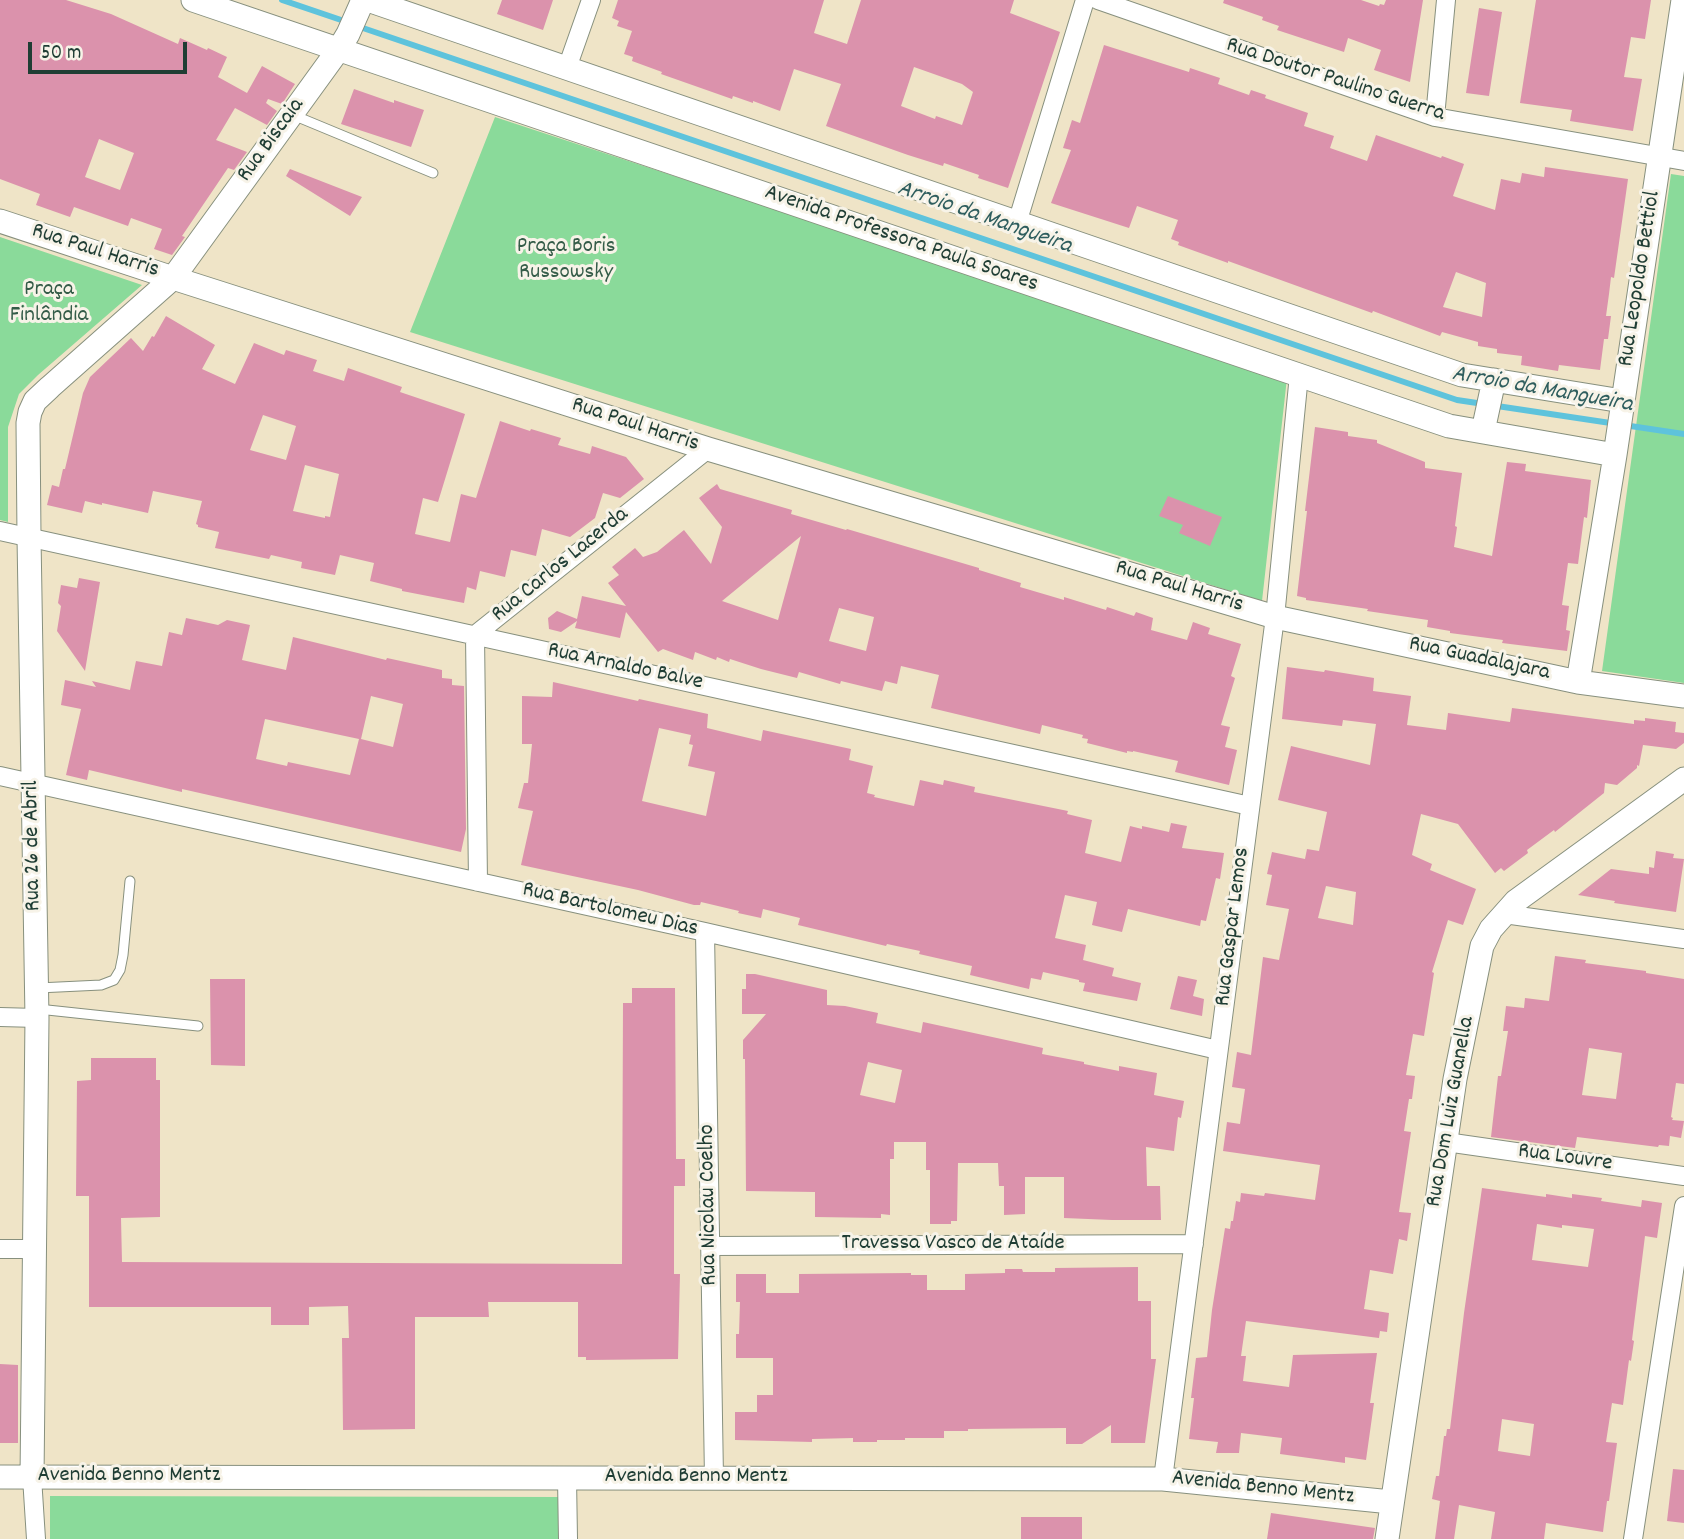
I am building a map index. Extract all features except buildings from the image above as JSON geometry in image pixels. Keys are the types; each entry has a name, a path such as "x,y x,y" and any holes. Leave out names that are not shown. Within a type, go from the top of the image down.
{"street":[{"name":"Avenida Professora Paula Soares","path":"193,0 355,20 568,68 1462,375 1488,406 1618,427"},
{"path":"568,68 591,0"},
{"path":"1017,223 1086,0"},
{"name":"Rua Doutor Paulino Guerra","path":"1098,0 1434,117 1684,161"},
{"path":"1434,117 1446,0"},
{"name":"Rua Leopoldo Bettiol","path":"1578,682 1684,0"},
{"name":"Avenida Professora Paula Soares","path":"355,20 1299,375 1449,426 1488,406 1618,427"},
{"name":"Rua Biscaia","path":"173,278 292,114 355,20"},
{"name":"Rua Paul Harris","path":"0,221 708,449 1275,617"},
{"name":"Rua 26 de Abril","path":"32,1477 36,1005 28,424 36,401 173,278"},
{"name":"Rua Gaspar Lemos","path":"1163,1479 1275,617 1299,375"},
{"name":"Rua Carlos Lacerda","path":"478,881 475,635 708,449"},
{"name":"Rua Arnaldo Balve","path":"0,531 1250,806"},
{"name":"Rua Guadalajara","path":"1275,617 1578,682 1684,696"},
{"name":"Rua Bartolomeu Dias","path":"0,776 705,932 1219,1050"},
{"name":"Rua Dom Luiz Guanella","path":"1387,1539 1455,1079 1482,946 1491,929 1516,901 1684,779"},
{"path":"1504,914 1684,939"},
{"name":"Rua Nicolau Coelho","path":"705,932 714,1478"},
{"path":"0,1017 36,1005"},
{"name":"Rua Louvre","path":"1446,1142 1684,1176"},
{"path":"1633,1539 1684,1206"},
{"name":"Travessa Vasco de Ataíde","path":"711,1245 1194,1244"},
{"path":"0,1249 35,1249"},
{"name":"Avenida Benno Mentz","path":"0,1477 1163,1479 1391,1502"},
{"path":"32,1477 36,1539"},
{"path":"567,1478 568,1539"}],"lane":[{"path":"292,114 433,173"},
{"path":"36,1005 114,980 120,970 123,956 130,881"},
{"path":"36,1005 198,1026"}],"green space":[{"name":"Praça Boris Russowsky","path":"495,117 1287,378 1262,601 410,332"},
{"path":"1671,174 1684,176 1684,683 1602,671"},
{"name":"Praça Finlândia","path":"0,237 142,285 19,394 8,427 8,522 0,520"},
{"path":"50,1496 558,1497 558,1539 50,1539"}],"waterway":[{"name":"Arroio da Mangueira","path":"282,0 347,22"},
{"name":"Arroio da Mangueira","path":"357,26 1457,400 1684,434"}]}
